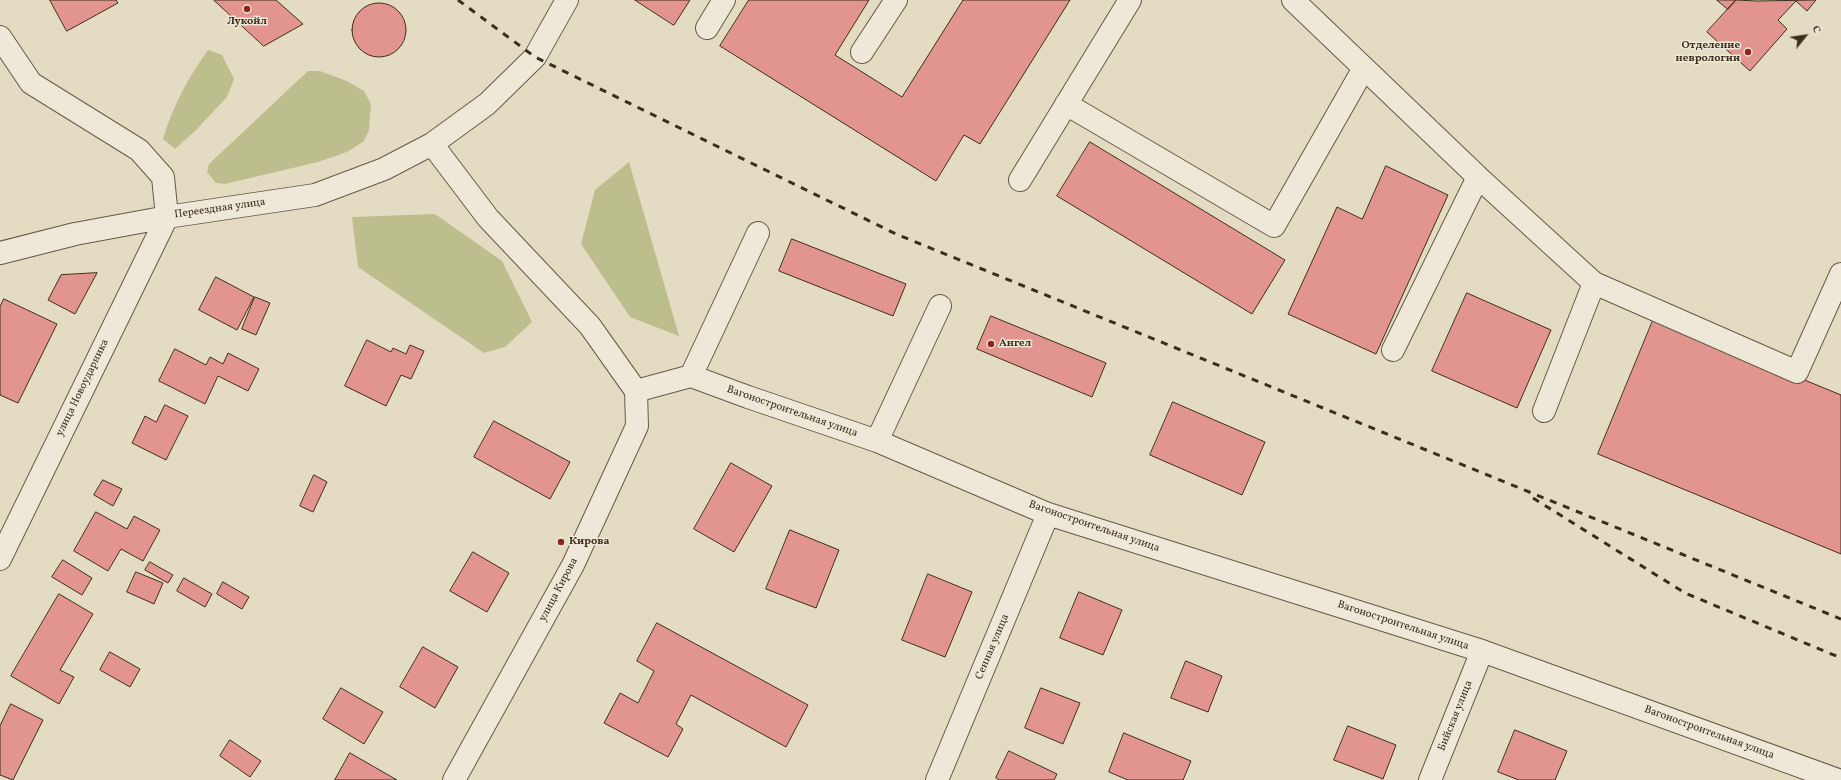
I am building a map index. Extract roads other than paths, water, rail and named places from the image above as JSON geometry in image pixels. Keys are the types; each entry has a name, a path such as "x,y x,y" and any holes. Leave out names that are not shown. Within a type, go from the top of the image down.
{"street":[{"name":"Переездная улица","path":"0,253 75,234 167,217 316,195 384,169 432,144 487,104 535,57 567,0"},
{"path":"707,28 724,0"},
{"path":"862,52 896,0"},
{"path":"1020,180 1130,0"},
{"path":"1293,0 1478,177 1594,283 1797,372 1841,274"},
{"path":"0,38 32,83 139,150 163,177 167,217"},
{"path":"1066,104 1274,226 1364,68"},
{"path":"432,144 488,218 590,326 636,390 691,376 758,233"},
{"path":"1393,350 1478,177"},
{"name":"улица Новоударника","path":"0,559 167,217"},
{"path":"1544,412 1594,283"},
{"path":"877,441 940,306"},
{"name":"Вагоностроительная улица","path":"691,376 877,441 1048,514 1482,651 1838,780"},
{"name":"улица Кирова","path":"454,780 573,565 637,426 636,390"},
{"name":"Сенная улица","path":"937,780 1048,514"},
{"name":"Бийская улица","path":"1430,780 1482,651"}],"railway":[{"path":"458,0 535,57 896,234 1841,619"},
{"path":"1533,498 1685,593 1841,658"}],"place":[{"name":"Лукойл","path":"247,9"},
{"name":"Отделение неврологии","path":"1748,52"},
{"name":"Ангел","path":"991,344"},
{"name":"Кирова","path":"561,542"}]}
